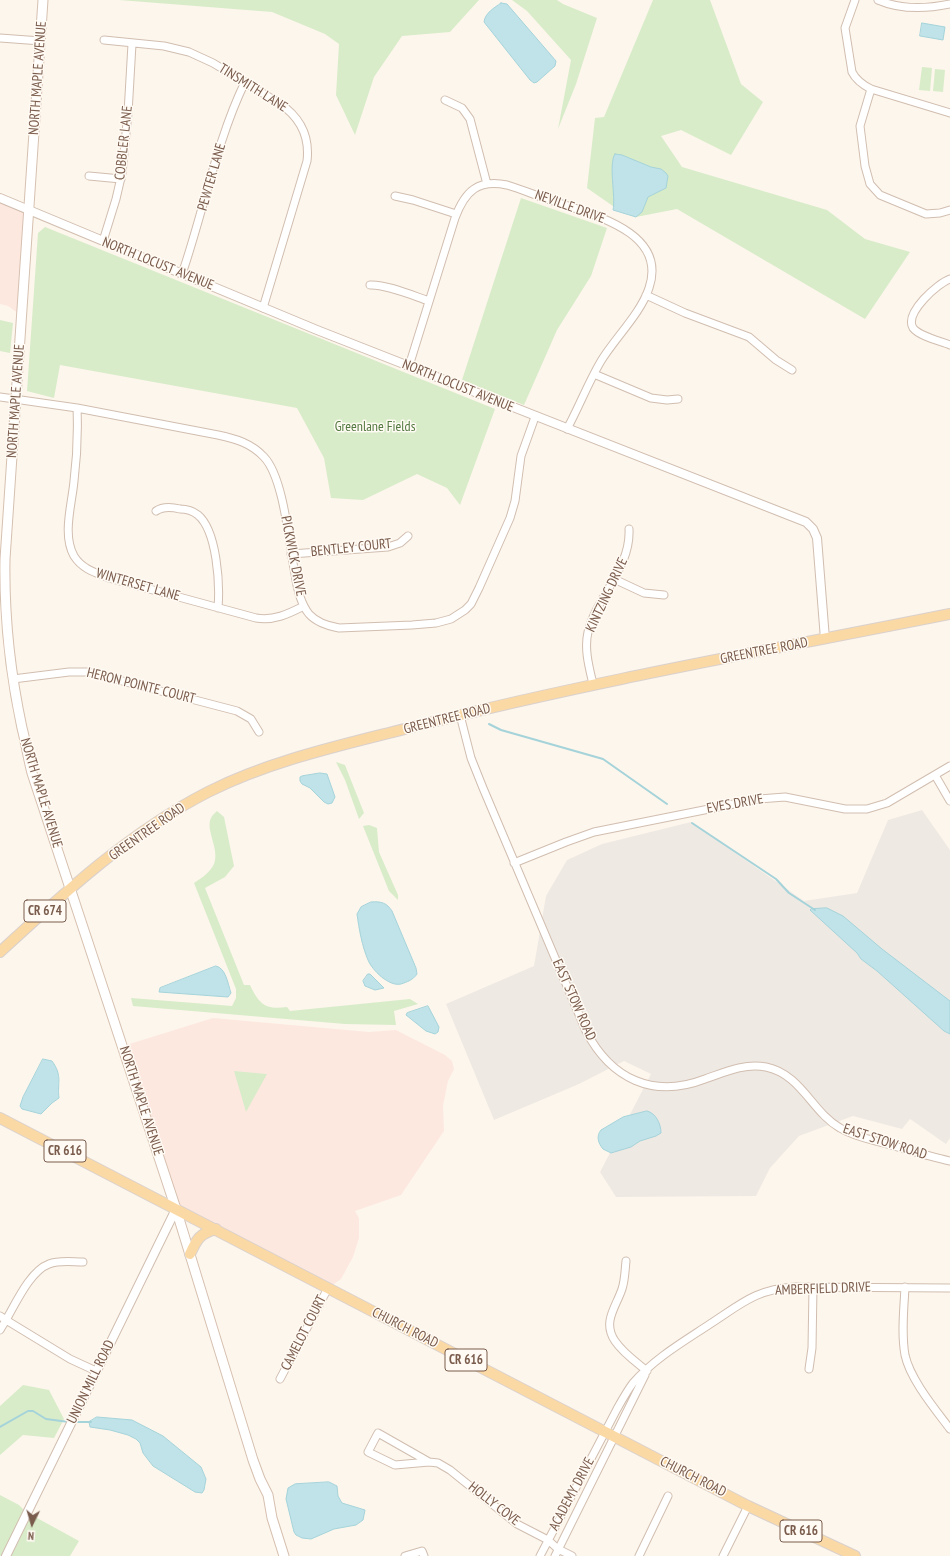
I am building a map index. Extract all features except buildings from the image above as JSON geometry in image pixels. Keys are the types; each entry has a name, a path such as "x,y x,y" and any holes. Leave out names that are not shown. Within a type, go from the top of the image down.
{"main road":[{"name":"NORTH MAPLE AVENUE","path":"43,0 5,559 3,612 13,679 28,758 176,1209 253,1460 268,1495 272,1518 284,1556"},
{"name":"GREENTREE ROAD","path":"0,952 70,887 159,821 192,801 254,772 288,760 460,715 593,684 950,614"},
{"name":"CHURCH ROAD","path":"0,1118 748,1506 855,1556"},
{"path":"190,1254 197,1239 202,1234 216,1230"}],"street":[{"path":"855,0 845,28 852,72 854,76 863,85 871,89 950,113"},
{"path":"878,0 891,5 904,7 925,4 950,4"},
{"path":"0,38 41,41"},
{"name":"TINSMITH LANE","path":"104,40 164,46 189,52 209,61 280,103 293,114 302,128 308,152 263,308"},
{"name":"COBBLER LANE","path":"103,241 121,179 128,113 132,44"},
{"name":"PEWTER LANE","path":"182,274 226,129 245,82"},
{"path":"871,89 860,126 865,166 870,184 880,195 926,214 940,213 950,210"},
{"path":"408,366 456,214 461,203 470,192 486,184 470,119 462,108 445,100"},
{"path":"89,176 121,179"},
{"name":"NEVILLE DRIVE","path":"486,184 498,184 516,188 612,222 634,235 645,248 651,262 651,278 646,295 606,353 567,429"},
{"path":"395,196 413,200 456,214"},
{"name":"NORTH LOCUST AVENUE","path":"0,198 263,308 535,417 806,522 813,529 817,538 825,639"},
{"path":"950,278 941,283 925,297 914,313 911,322 913,327 920,334 950,345"},
{"path":"370,285 388,287 429,301"},
{"path":"646,295 685,313 749,337 776,360 792,370"},
{"path":"594,374 651,398 667,400 678,399"},
{"name":"PICKWICK DRIVE","path":"0,398 77,408 218,434 236,439 252,446 265,458 275,474 282,503 297,588 304,606 310,615 322,623 344,628 412,625 436,622 451,619 471,604 480,588 512,514 521,456 535,417"},
{"name":"WINTERSET LANE","path":"77,408 78,438 69,534 70,548 77,560 88,570 102,576 264,619 284,616 304,606"},
{"path":"156,511 160,508 186,509 198,515 202,520 209,533 213,547 219,584 218,608"},
{"name":"KINTZING DRIVE","path":"593,684 587,654 588,631 626,554 629,529"},
{"name":"BENTLEY COURT","path":"291,554 388,547 400,542 408,536"},
{"path":"614,578 640,592 664,595"},
{"name":"HERON POINTE COURT","path":"13,679 69,672 88,672 237,711 251,719 259,732"},
{"name":"EAST STOW ROAD","path":"460,715 474,768 586,1031 599,1053 617,1070 649,1085 672,1087 694,1083 736,1068 750,1066 767,1068 786,1076 794,1082 823,1114 839,1128 871,1140 950,1161"},
{"name":"EVES DRIVE","path":"514,863 594,832 759,799 785,797 845,809 867,809 887,803 950,766"},
{"path":"935,775 950,800"},
{"name":"UNION MILL ROAD","path":"6,1556 176,1209"},
{"path":"626,1261 622,1289 610,1316 610,1330 620,1347 647,1371"},
{"path":"0,1330 3,1318 43,1266 57,1262 83,1262"},
{"name":"AMBERFIELD DRIVE","path":"605,1432 629,1389 654,1362 674,1347 751,1297 772,1289 795,1286 950,1288"},
{"path":"809,1369 812,1348 813,1287"},
{"path":"905,1287 903,1319 905,1356 915,1378 950,1429"},
{"name":"CAMELOT COURT","path":"280,1379 328,1288"},
{"path":"3,1318 70,1359 96,1371"},
{"name":"AMBERFIELD DRIVE","path":"615,1436 647,1371"},
{"name":"ACADEMY DRIVE","path":"540,1556 605,1432"},
{"name":"HOLLY COVE","path":"429,1462 395,1465 368,1452 378,1433 429,1462 438,1464 450,1470 518,1524 548,1540 556,1553"},
{"name":"ACADEMY DRIVE","path":"556,1553 615,1436"},
{"path":"639,1556 668,1496"},
{"path":"723,1556 748,1506"},
{"path":"405,1556 422,1551 424,1556"},
{"path":"556,1553 572,1556"}],"shaded area":[{"path":"0,198 29,210 22,316 8,306 0,304"},
{"path":"922,810 950,850 950,1138 946,1144 910,1119 902,1129 853,1116 799,1136 770,1168 756,1196 616,1197 600,1172 651,1074 624,1061 579,1084 494,1120 446,1004 534,966 546,896 567,860 602,844 691,822 804,901 857,893 888,820"},
{"path":"213,1018 369,1032 396,1030 445,1055 452,1061 454,1069 448,1081 443,1106 444,1131 401,1195 355,1211 359,1218 359,1238 353,1257 341,1279 328,1288 176,1209 123,1046"}],"green space":[{"path":"119,0 479,0 450,32 402,36 374,77 355,135 336,95 339,44 325,34 272,12"},
{"path":"512,0 557,0 597,18 576,84 558,129 571,60 527,11"},
{"path":"653,0 710,0 741,84 763,102 731,155 681,130 661,136 682,167 827,210 865,239 910,252 865,319 677,209 636,217 620,211 587,188 595,118 604,117"},
{"path":"922,67 932,68 930,91 919,90"},
{"path":"935,69 945,70 943,92 933,91"},
{"path":"521,198 607,228 591,276 557,330 524,405 462,380"},
{"name":"Greenlane Fields","path":"45,227 495,409 460,505 447,488 417,474 363,500 331,498 324,458 297,408 60,365 54,398 27,391 38,233"},
{"path":"0,320 13,323 10,353 0,351"},
{"path":"336,762 345,765 364,813 359,819 345,780"},
{"path":"217,811 224,817 234,866 225,877 205,888 244,985 250,985 256,997 264,1004 273,1008 287,1007 290,1011 410,999 418,1004 394,1011 396,1025 345,1024 133,1006 131,998 232,1006 236,998 236,989 194,883 206,875 214,864 215,852 210,823 212,816"},
{"path":"369,825 377,828 379,852 398,895 398,900 389,891 363,826"},
{"path":"234,1071 267,1074 246,1112"},
{"path":"23,1385 49,1390 64,1419 54,1438 23,1435 0,1455 0,1406"},
{"path":"0,1495 19,1505 26,1512 79,1541 70,1556 0,1556"}],"water":[{"path":"501,3 507,4 556,61 555,66 537,82 534,83 530,80 484,22 488,13"},
{"path":"922,23 945,27 943,40 920,36"},
{"path":"615,154 622,155 651,167 661,169 668,176 666,188 648,197 642,212 636,217 613,210 614,197 612,165"},
{"path":"320,773 327,774 335,797 332,803 328,804 324,802 310,788 302,784 300,781 300,777 302,776"},
{"path":"371,902 383,903 392,911 416,968 417,974 408,982 401,984 391,983 377,973 368,960 361,937 357,914 361,907"},
{"path":"827,908 843,916 882,949 950,1001 950,1034 944,1031 877,971 861,959 857,953 810,910"},
{"path":"216,966 222,970 226,977 231,993 228,997 159,992 160,988"},
{"path":"368,974 370,974 384,988 375,990 365,986 363,981"},
{"path":"428,1006 439,1027 438,1032 435,1034 426,1031 406,1015 407,1013"},
{"path":"43,1059 52,1061 59,1075 59,1098 41,1114 22,1109 20,1106 23,1097"},
{"path":"647,1111 653,1114 657,1119 661,1133 640,1141 631,1147 611,1153 603,1149 598,1140 598,1135 601,1130 623,1117"},
{"path":"97,1417 132,1420 163,1436 201,1467 206,1479 202,1493 195,1492 153,1466 143,1453 140,1443 136,1439 110,1430 90,1427 89,1422"},
{"path":"329,1482 337,1486 338,1496 342,1503 365,1510 363,1520 356,1525 334,1529 311,1539 302,1538 296,1535 286,1499 288,1488 295,1484"}],"waterway":[{"path":"489,724 501,730 603,759 667,804"},
{"path":"692,823 776,879 789,893 815,910"},
{"path":"0,1427 28,1411 33,1411 46,1419 69,1422"},
{"path":"75,1422 91,1422"}]}
